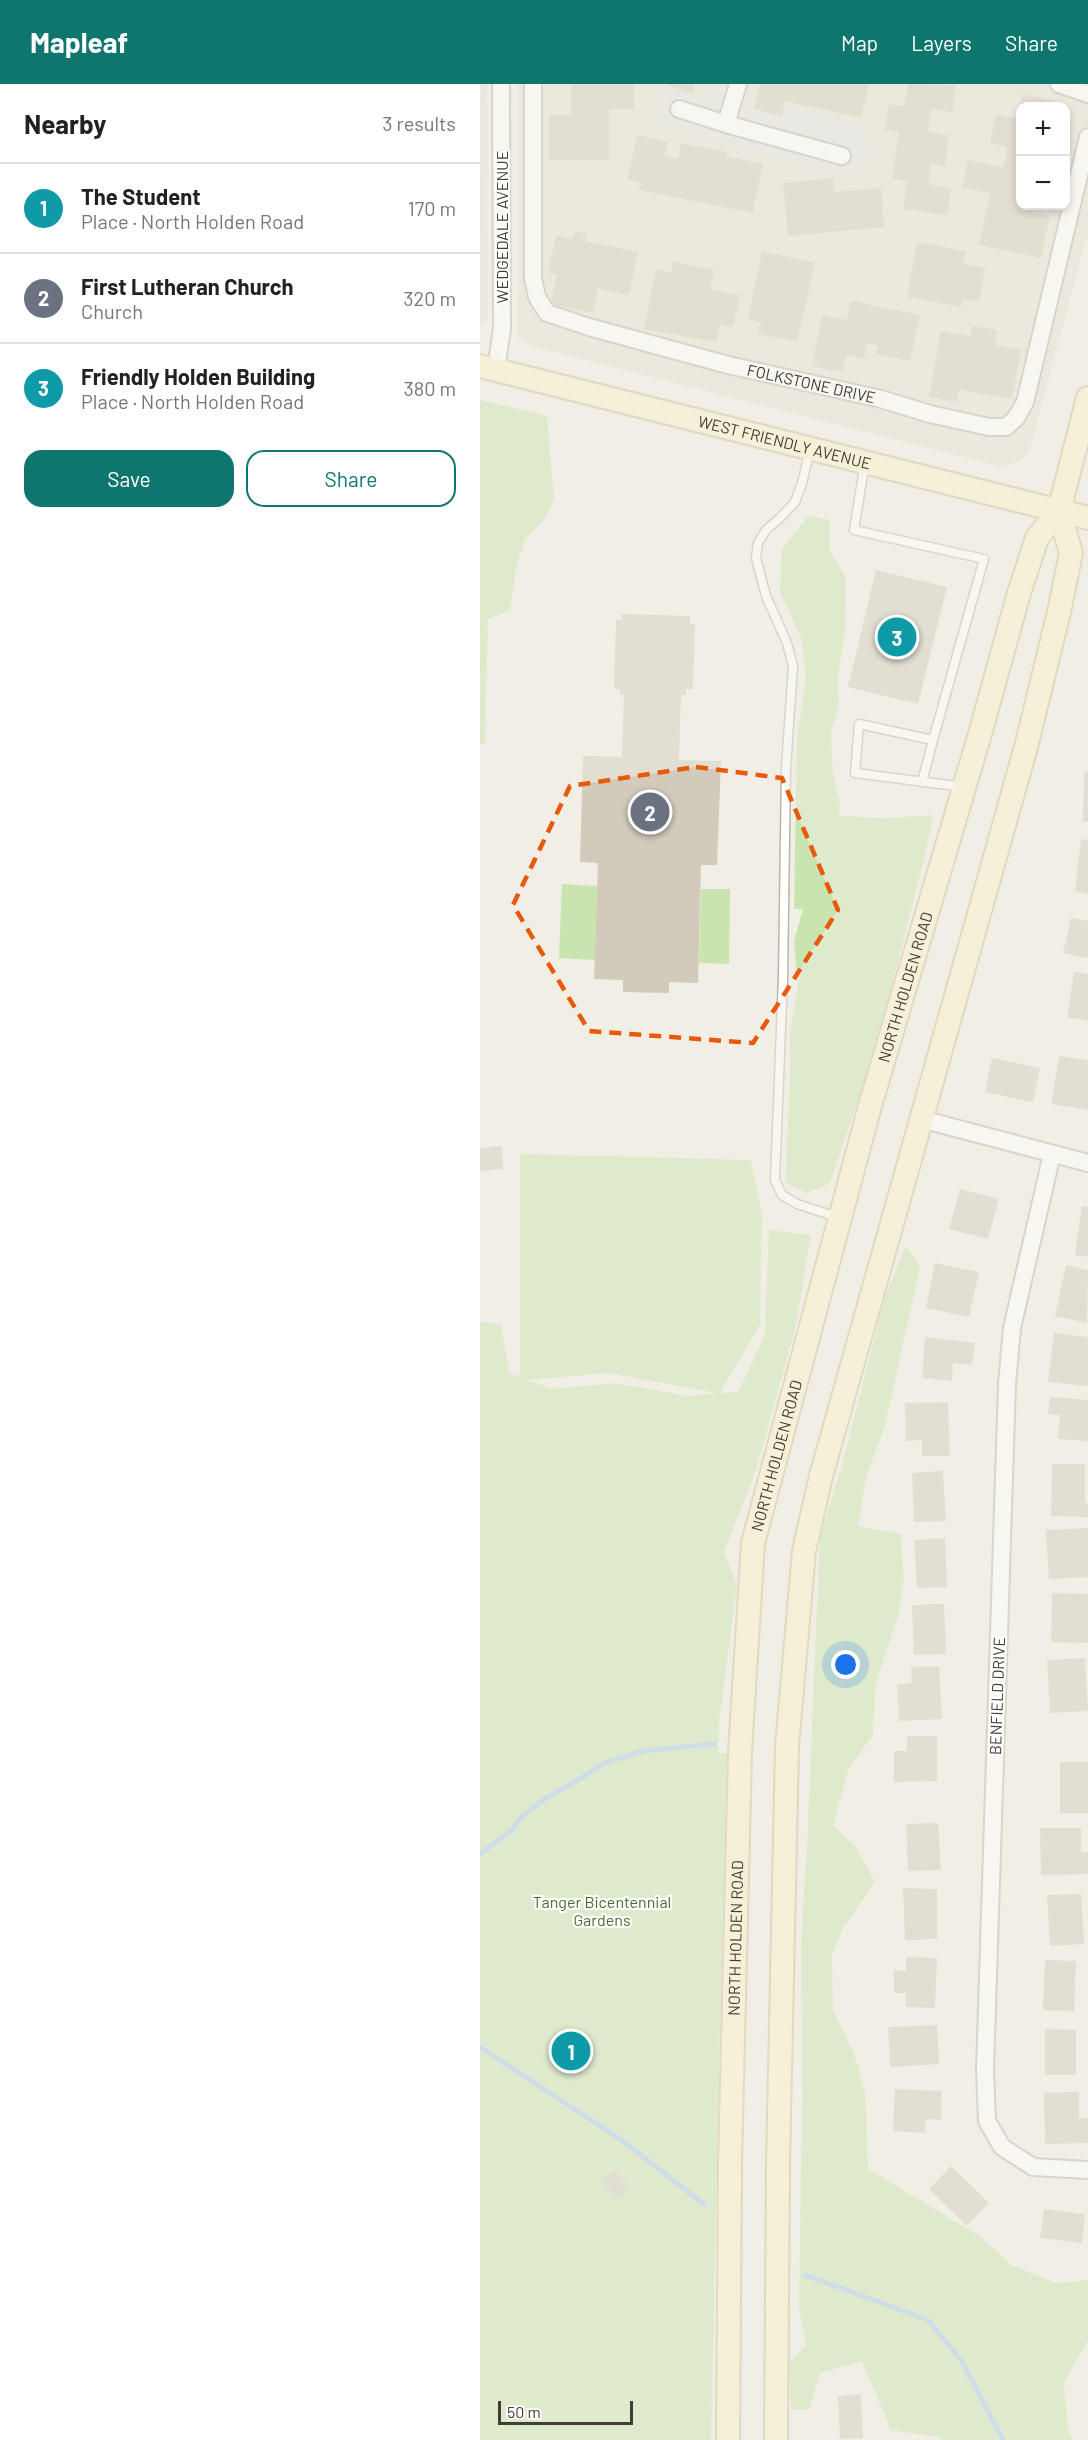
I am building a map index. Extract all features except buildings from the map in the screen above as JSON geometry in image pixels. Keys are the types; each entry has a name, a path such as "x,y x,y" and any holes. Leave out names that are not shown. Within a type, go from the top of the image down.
{"main road":[{"name":"WEST FRIENDLY AVENUE","path":"488,368 1088,518"},
{"name":"NORTH HOLDEN ROAD","path":"728,2440 730,2163 740,1752 753,1543 870,1106 1019,593 1036,538 1059,511 1088,398"},
{"path":"776,2440 778,2163 787,1746 804,1551 821,1476 1026,747 1071,553 1059,511"}],"street":[{"name":"WEDGEDALE AVENUE","path":"488,368 502,329 501,84"},
{"name":"FOLKSTONE DRIVE","path":"533,84 533,278 537,297 547,312 589,327 728,365 881,399 930,414 989,427 1006,427 1016,418 1025,402 1088,137"},
{"path":"726,124 738,84"},
{"path":"1059,84 1088,94"},
{"path":"679,109 842,156"},
{"path":"921,1119 1088,1163"},
{"name":"BENFIELD DRIVE","path":"1052,1154 1012,1328 1007,1384 985,2069 987,2121 1002,2147 1033,2167 1088,2170"}],"lane":[{"path":"810,447 795,502 766,530 758,543 756,558 766,597 788,643 793,666 786,768 783,977 775,1180 782,1195 797,1204 841,1218"},
{"path":"865,461 854,530 984,559 922,782"},
{"path":"933,740 859,724 855,773 964,788"}],"highlighted area":[{"path":"696,767 782,778 838,910 753,1043 589,1031 513,905 570,786"}],"shaded area":[{"path":"480,84 487,84 488,316 480,326"},
{"path":"517,84 1088,84 1088,232 1029,452 1019,461 1003,467 531,346 518,338"},
{"path":"713,84 750,84 744,105 745,110 784,120 788,105 865,128 862,141 868,146 863,165 852,162 849,171 835,167 833,172 657,123 668,90 708,100"}],"green space":[{"path":"480,400 547,416 554,498 546,518 525,539 516,567 510,611 488,619 485,744 480,744"},
{"path":"808,516 830,520 830,551 846,578 845,630 838,675 839,708 831,732 833,776 840,800 839,816 888,818 933,815 879,1039 830,1183 807,1193 785,1182 790,1031 798,988 794,941 803,909 794,909 797,738 806,677 802,640 780,592 782,549"},
{"path":"562,884 597,886 595,960 559,958"},
{"path":"701,889 730,889 729,964 699,963"},
{"name":"Tanger Bicentennial Gardens","path":"520,1154 751,1160 762,1214 760,1324 720,1393 738,1392 765,1335 769,1230 811,1235 795,1330 756,1470 724,1552 737,1585 719,1723 718,1753 728,1753 711,2440 480,2440 480,1322 501,1324 509,1373 520,1377","holes":["609,1373 717,1393 688,1396 615,1383 553,1389 527,1380"]},
{"path":"906,1246 920,1266 885,1426 866,1477 858,1526 901,1534 904,1580 898,1616 875,1685 873,1735 849,1768 833,1825 856,1847 875,1882 843,1928 832,1954 833,2010 854,2054 865,2092 868,2169 981,2237 1011,2265 1056,2283 1088,2280 1088,2340 1064,2383 1068,2431 1073,2440 939,2440 943,2438 891,2430 862,2361 820,2373 809,2409 791,2409 790,2362 806,2345 799,2309 802,2101 801,1939 820,1535 841,1469 885,1296"}],"waterway":[{"path":"480,1854 513,1829 520,1818 543,1800 604,1763 643,1751 714,1744"},
{"path":"480,2047 620,2139 705,2205"},
{"path":"805,2275 928,2320 961,2360 1003,2440"}],"place":[{"name":"Friendly Holden Building","path":"897,637"},
{"name":"First Lutheran Church","path":"650,812"},
{"name":"The Student","path":"571,2051"}]}
